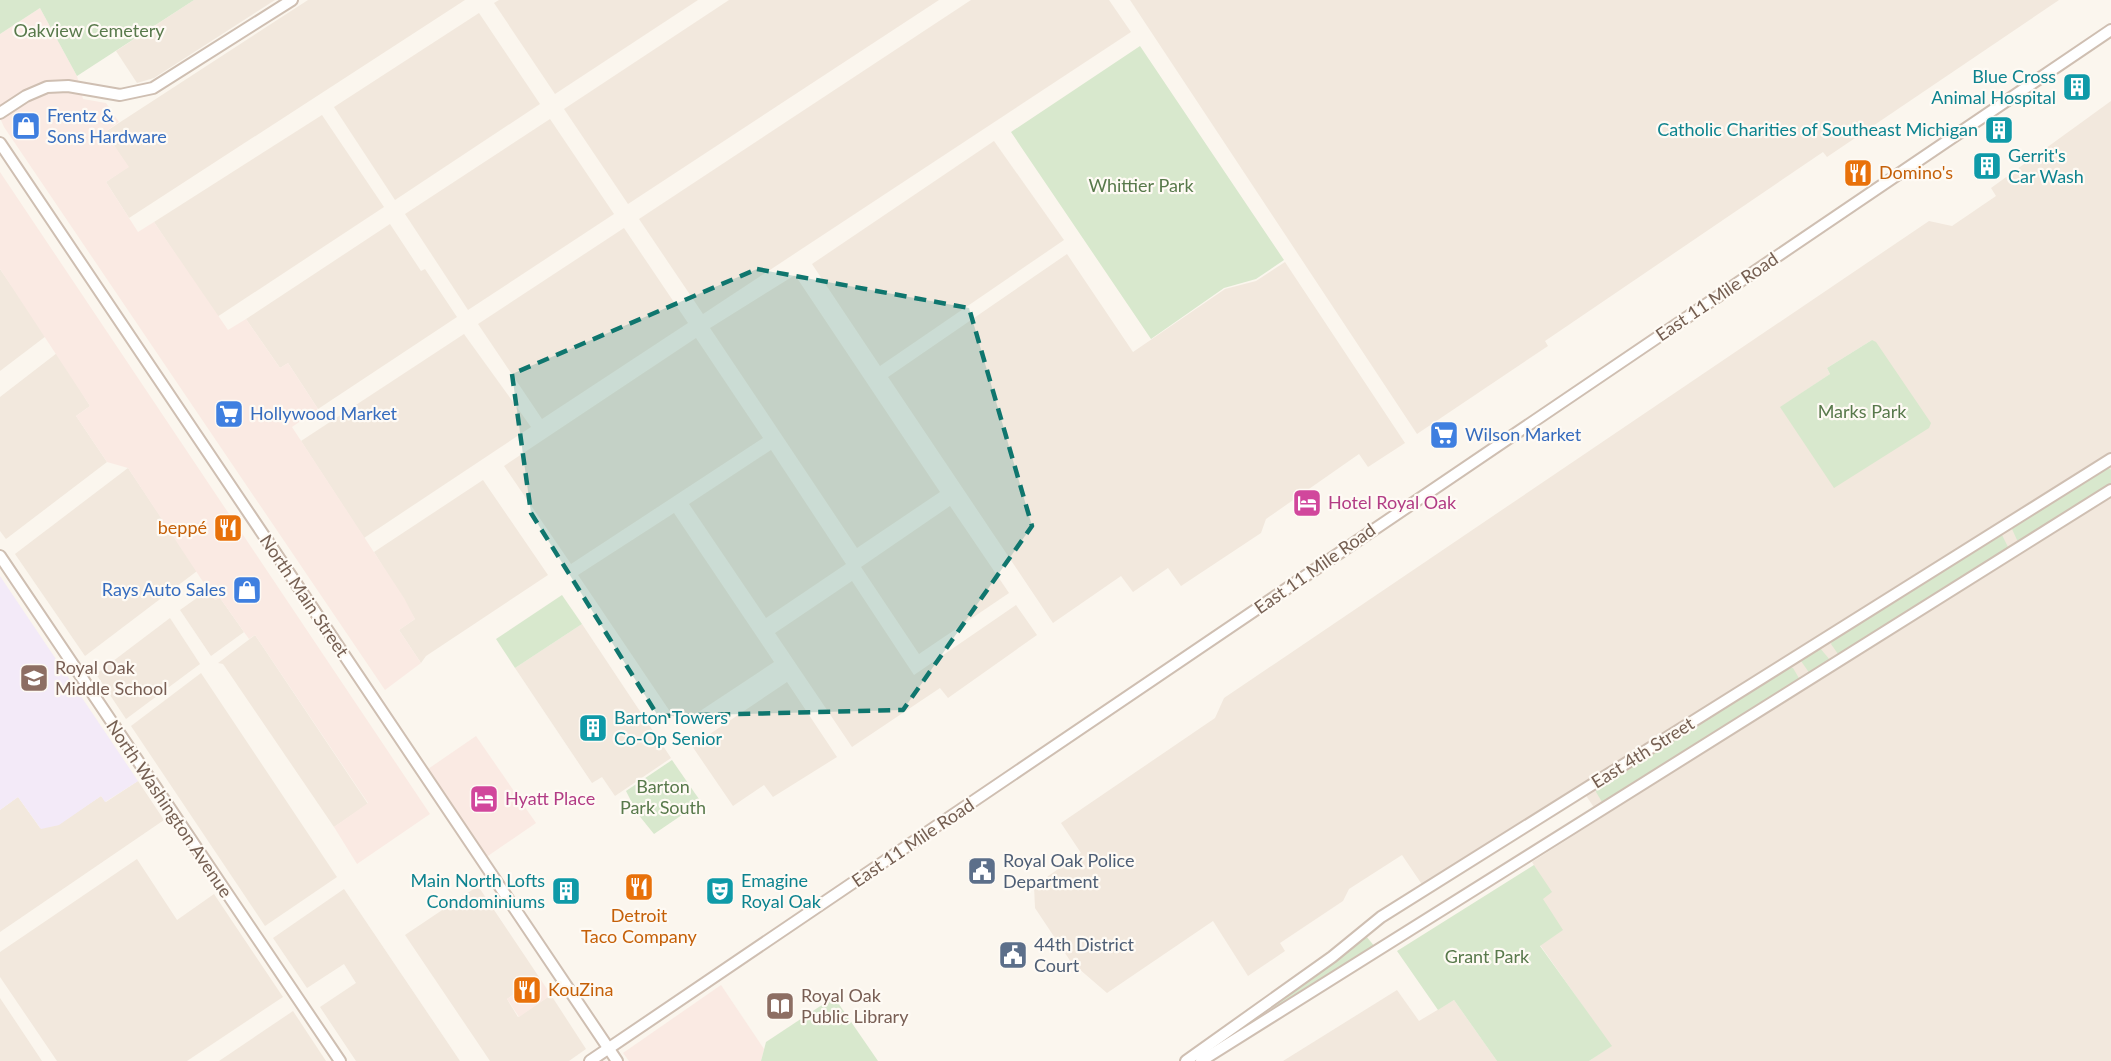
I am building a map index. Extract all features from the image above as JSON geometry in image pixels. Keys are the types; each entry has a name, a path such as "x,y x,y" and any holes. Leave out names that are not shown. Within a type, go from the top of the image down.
{"street":[{"path":"0,114 26,96 47,87 68,86 120,95 153,88 292,0"},
{"name":"East 11 Mile Road","path":"590,1061 2111,30"},
{"name":"North Main Street","path":"0,143 617,1061"},
{"name":"East 4th Street","path":"1186,1061 1332,957 1381,917 2111,459"},
{"name":"East 4th Street","path":"1201,1061 2111,490"},
{"name":"North Washington Avenue","path":"0,556 340,1061"}],"highlighted area":[{"path":"757,269 969,308 1032,526 903,710 658,716 531,513 512,374"}],"shaded area":[{"path":"194,0 275,0 154,78 137,83 116,51"},
{"path":"308,0 465,0 129,218 106,182 128,167 105,132"},
{"path":"499,0 698,0 555,94 494,3"},
{"path":"729,0 939,0 628,204 564,109"},
{"path":"971,0 1109,0 1131,32 703,314 639,219"},
{"path":"1130,0 2059,0 1827,157 1823,152 1545,341 1548,346 1417,434"},
{"path":"40,8 77,76 83,99 106,103 119,122 105,132 129,167 106,182 138,232 154,222 228,330 246,319 280,368 288,363 318,409 292,427 404,598 415,619 399,630 421,663 385,690 4,127 0,118 0,34"},
{"path":"479,13 540,104 395,200 334,107"},
{"path":"2111,101 2111,1061 1589,1061 1611,1046 1540,945 1542,898 1551,892 1532,862 1601,818 1579,785 1423,886 1402,855 1349,889 1343,901 1280,943 1285,951 1248,976 1213,921 1107,993 1071,962 1035,908 1034,886 1081,853 1061,823 1215,718 1224,698 1929,221 1952,226 1996,196 1991,188","holes":["1872,340 1835,487 1781,407 1830,374 1827,368"]},
{"path":"322,115 384,207 217,317 154,222"},
{"path":"550,119 614,214 468,310 405,214"},
{"path":"994,141 1064,240 880,366 812,264"},
{"path":"0,172 430,814 357,864 334,827 368,803 255,635 249,639 220,598 215,600 128,468 107,462 76,416 90,406 0,269"},
{"path":"390,224 421,271 425,269 457,317 318,409 288,363 280,368 246,319"},
{"path":"624,228 688,323 542,419 478,324"},
{"path":"1067,254 1133,352 1225,289 1256,281 1285,262 1405,443 1368,467 1359,454 1266,519 1261,533 1181,586 1168,568 1133,592 1121,576 1053,623 888,377"},
{"path":"0,269 46,336 0,371"},
{"path":"795,275 940,492 857,548 710,328"},
{"path":"464,334 531,427 364,538 301,441"},
{"path":"696,338 763,438 571,564 504,466"},
{"path":"57,353 90,406 76,416 107,462 6,539 0,531 0,397"},
{"path":"771,450 846,564 766,618 689,504"},
{"path":"128,468 197,571 85,656 15,554"},
{"path":"483,480 548,575 426,656 421,663 399,630 415,619 374,552"},
{"path":"950,506 1009,593 919,654 861,567"},
{"path":"674,513 774,662 679,725 578,575"},
{"name":"Royal Oak Middle School","path":"0,576 138,781 105,802 101,796 59,825 41,829 18,797 0,810"},
{"path":"852,581 914,675 1016,605 1037,635 948,698 940,688 852,747 775,633"},
{"path":"208,590 215,600 220,598 244,632 211,656 180,610"},
{"path":"170,618 200,664 126,719 96,674"},
{"path":"582,624 671,758 615,796 602,777 592,783 515,668"},
{"path":"255,635 368,804 334,827 223,664 218,663"},
{"path":"201,673 337,877 265,926 131,726"},
{"path":"787,682 837,757 773,797 764,785 733,806 692,746"},
{"path":"476,736 536,823 485,858 428,769"},
{"path":"138,781 164,820 0,932 0,810 18,797 40,828 58,825 101,796 106,802"},
{"path":"137,859 177,920 214,894 283,997 187,1061 57,1061 0,977 0,952"},
{"path":"478,886 539,977 507,999 518,1017 551,995 586,1049 569,1061 490,1061 405,935"},
{"path":"344,889 460,1061 356,1061 320,1007 356,983 344,964 307,988 273,938"},
{"path":"539,977 551,995 519,1017 507,999"},
{"path":"721,985 764,1049 761,1061 629,1061 623,1053"},
{"path":"1397,990 1419,1021 1454,1000 1497,1061 1283,1061"},
{"path":"0,998 42,1061 0,1061"},
{"path":"293,1011 326,1061 219,1061"}],"green space":[{"name":"Oakview Cemetery","path":"0,0 194,0 77,76 40,8 0,34"},
{"name":"Whittier Park","path":"1140,46 1284,260 1256,279 1224,288 1151,339 1011,132"},
{"name":"Marks Park","path":"1872,340 1876,342 1931,423 1929,428 1834,488 1780,407 1830,374 1827,368"},
{"path":"2108,467 2111,470 2111,486 2022,541 2017,540 2013,526"},
{"path":"2002,535 2009,549 1838,654 1831,644 1833,639"},
{"path":"562,595 582,624 515,668 496,639"},
{"path":"1820,648 1830,660 1810,674 1801,661"},
{"path":"1788,667 1793,668 1800,680 1602,802 1596,792 1597,787"},
{"name":"Barton Park South","path":"672,760 701,802 654,834 637,813 626,791"},
{"name":"Grant Park","path":"1534,865 1552,892 1543,899 1563,930 1540,946 1612,1046 1589,1061 1497,1061 1454,1000 1438,1010 1397,951"},
{"path":"1366,936 1375,947 1274,1010 1273,1007"},
{"path":"834,997 878,1061 761,1061 766,1042"}],"place":[{"name":"Blue Cross Animal Hospital","path":"2077,87"},
{"name":"Frentz & Sons Hardware","path":"26,126"},
{"name":"Catholic Charities of Southeast Michigan","path":"1999,130"},
{"name":"Gerrit's Car Wash","path":"1987,166"},
{"name":"Domino's","path":"1858,173"},
{"name":"Hollywood Market","path":"229,414"},
{"name":"Wilson Market","path":"1444,435"},
{"name":"Hotel Royal Oak","path":"1307,503"},
{"name":"beppé","path":"228,528"},
{"name":"Rays Auto Sales","path":"247,590"},
{"name":"Royal Oak Middle School","path":"34,678"},
{"name":"Barton Towers Co-Op Senior","path":"593,728"},
{"name":"Hyatt Place","path":"484,799"},
{"name":"Royal Oak Police Department","path":"982,871"},
{"name":"Detroit Taco Company","path":"639,887"},
{"name":"Main North Lofts Condominiums","path":"566,891"},
{"name":"Emagine Royal Oak","path":"720,891"},
{"name":"44th District Court","path":"1013,955"},
{"name":"KouZina","path":"527,990"},
{"name":"Royal Oak Public Library","path":"780,1006"}]}
